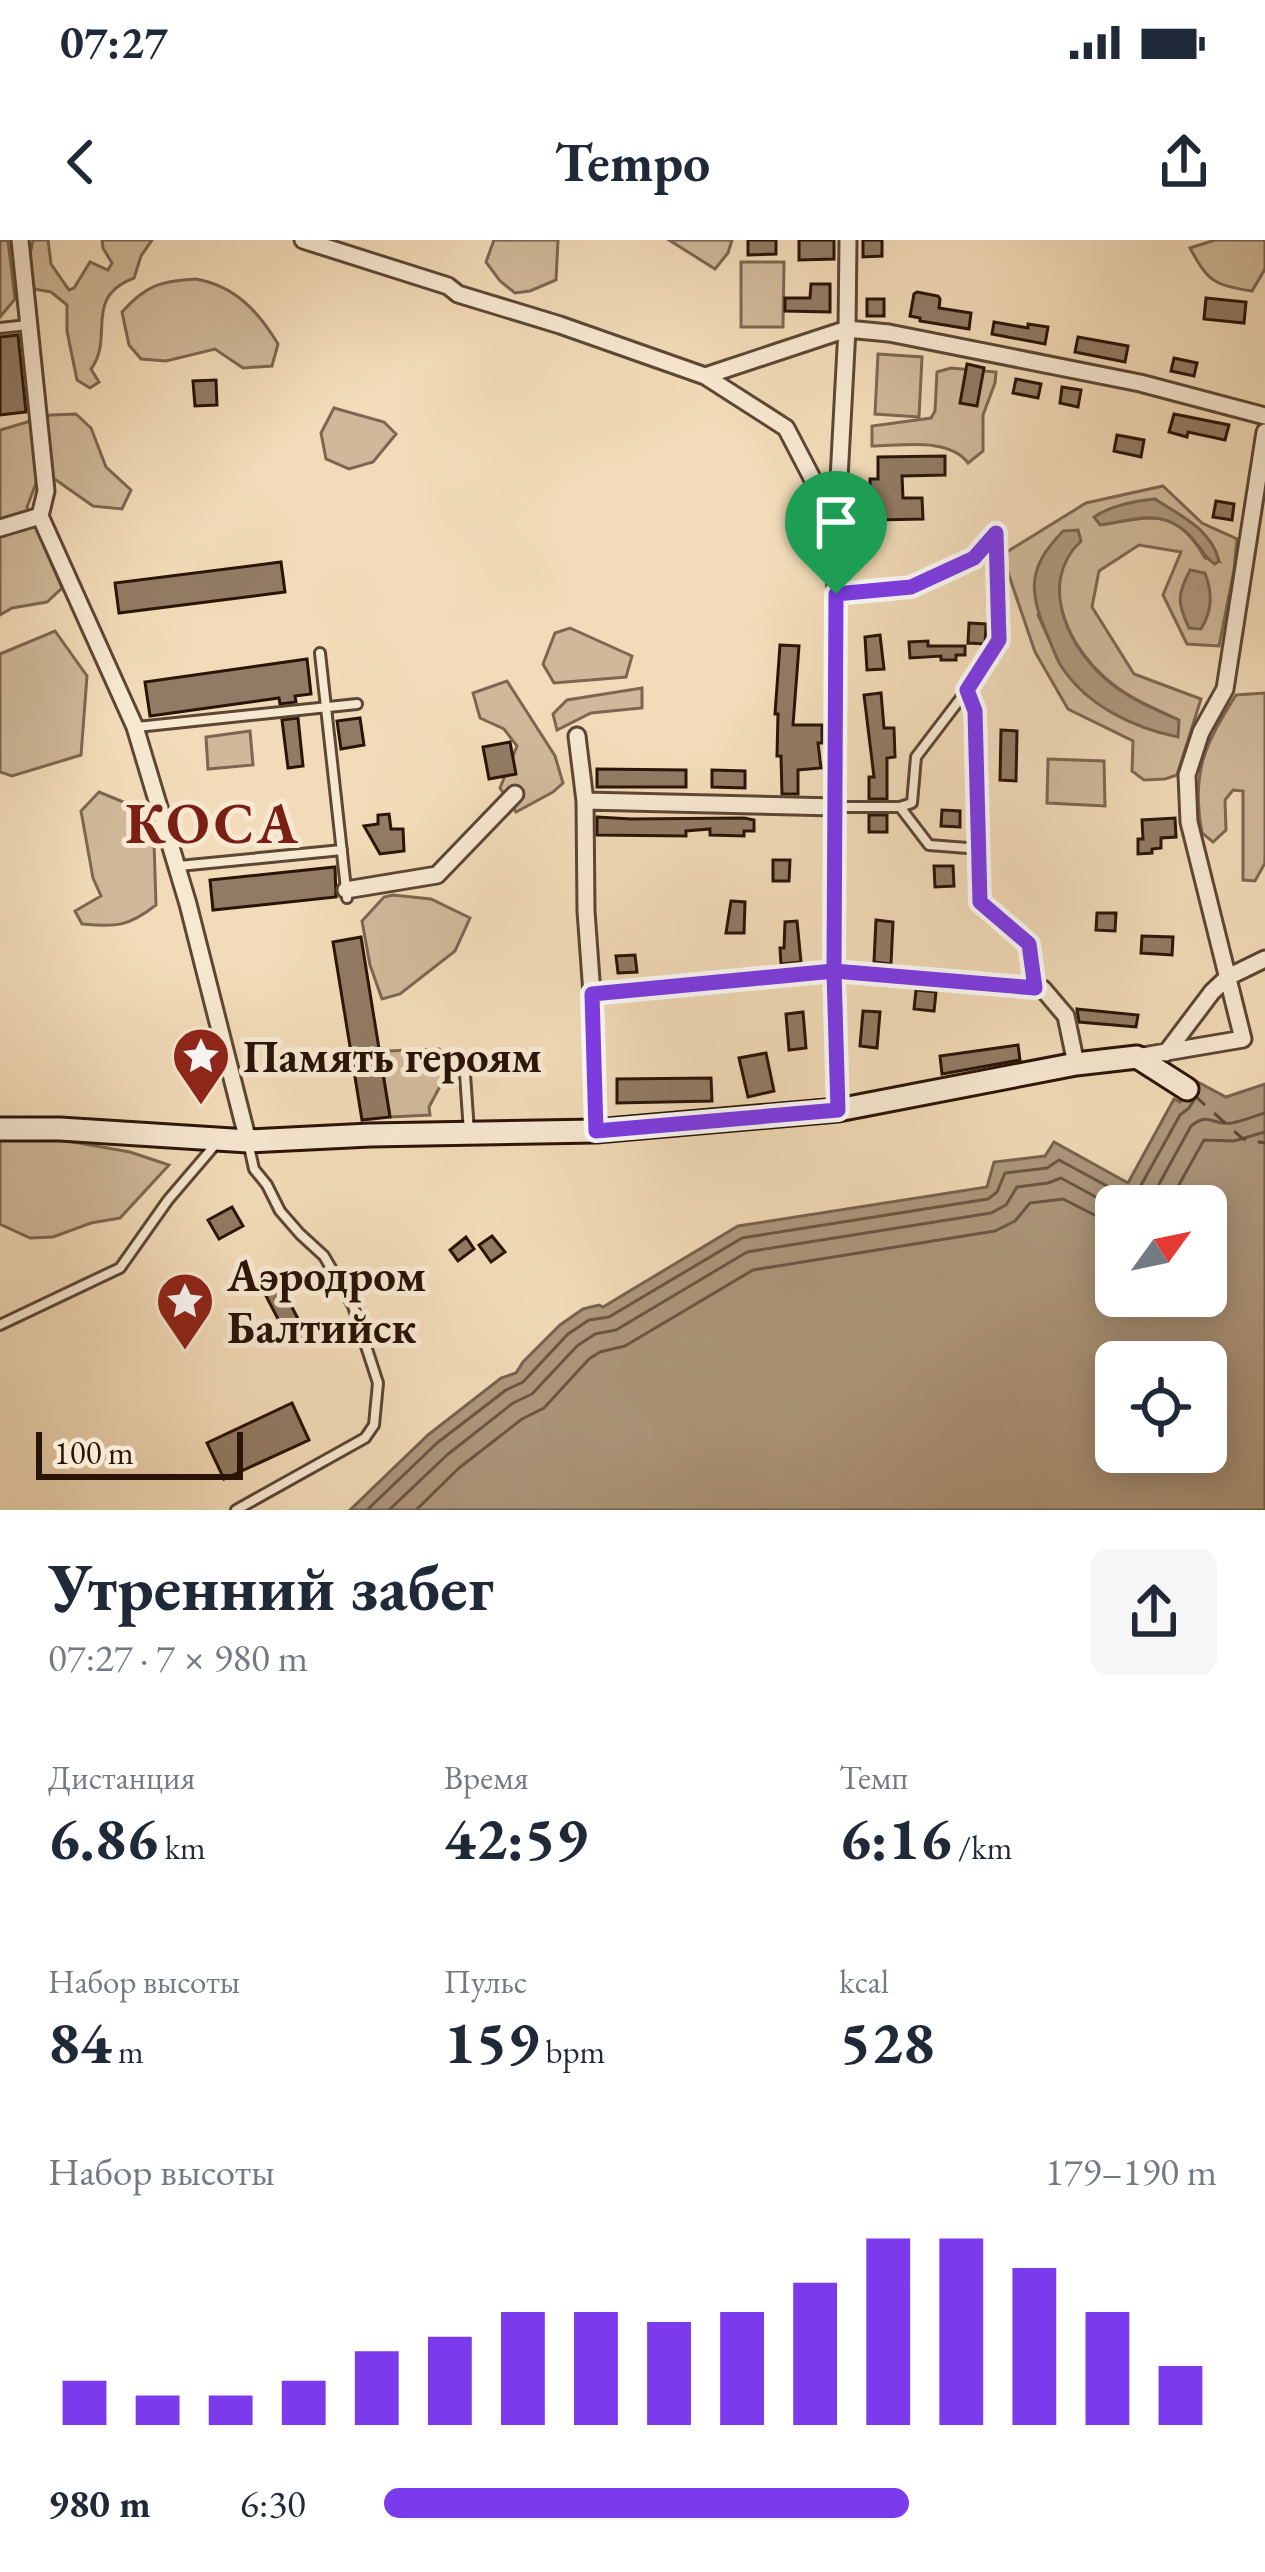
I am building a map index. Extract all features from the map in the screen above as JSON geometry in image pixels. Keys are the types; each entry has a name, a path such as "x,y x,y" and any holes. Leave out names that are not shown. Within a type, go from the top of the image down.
{"street":[{"path":"20,240 46,491 40,516 135,728 177,867 248,1141"},
{"path":"303,240 705,376 786,428 836,525"},
{"path":"838,1110 836,525 848,240"},
{"path":"705,376 847,329 889,333 1140,383 1265,416"},
{"path":"0,1129 248,1141 596,1131 838,1110 1076,1064 1243,1039 1189,822 1187,775 1201,732 1225,689 1265,432"},
{"path":"0,528 40,516"},
{"path":"577,736 585,801 596,1131"},
{"path":"347,894 436,875 515,794"},
{"path":"585,801 836,807"},
{"path":"1166,1053 1212,992 1228,977 1265,959"},
{"path":"592,994 834,971 1043,989 1066,1016 1076,1064"},
{"path":"1137,1057 1186,1089"}],"lane":[{"path":"0,328 28,324"},
{"path":"836,594 911,587 974,558 996,532 999,640 916,757 912,803 836,807"},
{"path":"320,653 347,894"},
{"path":"967,690 975,711 980,902 1029,944 1035,988"},
{"path":"135,728 357,704"},
{"path":"900,807 928,845 980,850"},
{"path":"177,867 342,850"},
{"path":"465,1074 469,1133"},
{"path":"0,1325 120,1268 168,1200 220,1139"},
{"path":"236,1510 365,1438 374,1425 378,1383 353,1306 336,1273 280,1211 254,1169 248,1141"}],"shaded area":[{"path":"0,240 8,241 15,299 0,317"},
{"path":"33,240 48,240 51,264 69,290 90,262 108,270 112,263 102,240 152,240 134,278 118,286 104,307 101,344 91,369 99,382 90,388 77,380 67,305 51,292 34,289 28,264"},
{"path":"494,240 558,240 556,280 515,293 486,262"},
{"path":"669,240 732,240 715,269"},
{"path":"1215,240 1265,240 1265,269 1252,291 1213,280 1202,268 1190,248"},
{"path":"741,262 784,262 783,327 741,327"},
{"path":"196,279 222,287 254,311 278,344 272,366 243,368 215,349 166,361 141,359 129,345 122,312 155,286"},
{"path":"878,354 922,357 919,417 875,414"},
{"path":"951,368 996,372 983,415 983,451 968,463 937,446 872,446 872,426 931,418 937,372"},
{"path":"334,408 384,422 396,434 373,462 349,469 326,459 321,433"},
{"path":"76,414 91,428 106,467 131,490 122,509 93,506 56,480 38,478 27,507 62,588 47,602 0,615 0,430 51,415"},
{"path":"1163,486 1202,523 1237,539 1219,646 1187,644 1163,595 1181,552 1139,545 1099,571 1092,607 1134,674 1201,699 1177,775 1165,779 1144,780 1132,771 1133,741 1068,709 1035,652 1002,555 1086,503","holes":["1155,499 1218,561 1205,558 1172,522 1148,518 1100,525","1078,530 1059,586 1062,612 1074,640 1107,680 1179,720 1085,694 1061,665 1038,615"]},
{"path":"570,628 632,656 626,677 554,683 543,664 555,633"},
{"path":"55,631 87,676 81,755 12,776 0,772 0,654"},
{"path":"507,681 555,756 563,783 516,812 500,788 517,746 504,729 480,718 473,693"},
{"path":"642,688 642,708 591,713 557,730 553,714 567,700"},
{"path":"1265,693 1265,863 1255,881 1243,880 1243,791 1233,790 1225,800 1226,830 1213,842 1202,833 1199,776 1208,745 1236,695"},
{"path":"250,731 253,765 208,769 206,737"},
{"path":"1048,759 1104,761 1105,806 1047,803"},
{"path":"99,792 138,808 154,843 156,905 137,918 113,925 82,924 75,911 101,896 93,878 81,811"},
{"path":"384,897 431,899 470,918 455,951 400,994 382,999 362,921"},
{"path":"439,1049 453,1062 429,1107 430,1115 390,1117 380,1054"},
{"path":"0,1118 169,1165 120,1218 53,1237 30,1238 0,1224"}],"water":[{"path":"1155,499 1202,532 1219,561 1212,562 1185,531 1163,519 1100,525 1094,517 1123,504"},
{"path":"1078,530 1081,541 1067,558 1061,577 1060,597 1072,637 1113,685 1179,720 1178,737 1128,721 1098,704 1057,658 1037,606 1035,578 1058,536"},
{"path":"1190,570 1205,573 1209,588 1209,609 1201,629 1189,628 1181,605"},
{"path":"1192,1079 1226,1097 1265,1084 1265,1510 350,1510 428,1435 501,1378 516,1373 560,1325 583,1309 603,1307 738,1226 987,1187 994,1162 1045,1156 1054,1142 1128,1183 1174,1099 1180,1102"}],"building":[{"path":"748,240 776,240 776,254 748,255"},
{"path":"799,240 834,240 834,259 799,260"},
{"path":"863,240 882,240 882,256 863,257"},
{"path":"811,284 830,284 830,312 785,311 785,298 810,298"},
{"path":"917,292 938,296 939,308 971,313 969,329 910,316"},
{"path":"1206,298 1246,302 1244,323 1204,319"},
{"path":"867,299 884,299 884,316 867,316"},
{"path":"994,322 1048,327 1045,344 992,334"},
{"path":"18,335 26,412 0,415 0,337"},
{"path":"1078,337 1128,346 1125,362 1075,352"},
{"path":"1174,358 1197,363 1194,376 1171,371"},
{"path":"967,364 984,368 977,406 960,403"},
{"path":"1016,379 1041,384 1038,398 1013,393"},
{"path":"216,380 217,405 195,406 193,381"},
{"path":"1062,387 1081,390 1078,407 1060,403"},
{"path":"1174,414 1229,425 1225,440 1169,432"},
{"path":"1117,435 1144,440 1141,457 1114,451"},
{"path":"945,456 945,475 902,476 903,498 922,498 923,519 877,520 877,501 870,501 870,479 878,479 878,457"},
{"path":"1216,501 1234,504 1232,520 1213,517"},
{"path":"281,562 285,592 119,613 115,583"},
{"path":"969,623 986,624 985,644 968,643"},
{"path":"880,635 884,669 867,670 865,637"},
{"path":"928,641 928,646 965,646 965,655 956,655 956,660 910,658 909,642"},
{"path":"780,645 799,646 793,725 822,725 821,768 798,770 798,794 782,794 781,756 777,756"},
{"path":"307,659 311,694 295,696 296,702 280,704 279,698 150,716 145,682"},
{"path":"881,693 884,728 894,728 895,757 887,758 887,799 869,799 869,777 874,777 864,695"},
{"path":"298,718 303,766 288,768 282,720"},
{"path":"360,718 364,745 341,749 337,721"},
{"path":"1001,730 1017,731 1016,781 1000,780"},
{"path":"510,742 516,774 489,779 483,747"},
{"path":"597,769 686,770 686,787 597,787"},
{"path":"712,770 745,771 745,788 712,787"},
{"path":"942,810 960,811 960,827 941,826"},
{"path":"389,814 391,829 403,829 404,851 380,854 364,826 378,824 378,815"},
{"path":"869,815 887,815 887,832 869,832"},
{"path":"597,817 744,818 754,820 754,831 744,831 744,836 710,835 710,829 686,831 686,836 597,835"},
{"path":"1175,818 1176,837 1161,838 1161,848 1138,854 1142,820"},
{"path":"773,860 790,860 789,881 773,881"},
{"path":"934,866 953,866 954,886 935,887"},
{"path":"335,867 336,897 213,910 210,880"},
{"path":"731,901 745,902 744,933 726,933"},
{"path":"1097,913 1116,913 1115,931 1096,930"},
{"path":"876,920 893,922 891,964 874,962"},
{"path":"797,921 801,962 781,964 785,922"},
{"path":"1142,936 1173,937 1172,955 1141,953"},
{"path":"361,937 390,1117 362,1120 333,942"},
{"path":"635,955 637,972 618,973 616,956"},
{"path":"916,990 936,992 934,1011 914,1009"},
{"path":"1077,1009 1138,1015 1136,1027 1079,1022"},
{"path":"863,1011 880,1012 877,1048 860,1046"},
{"path":"803,1012 806,1048 789,1050 786,1014"},
{"path":"1018,1045 1020,1060 942,1074 940,1056"},
{"path":"766,1053 774,1091 748,1097 739,1058"},
{"path":"711,1078 712,1101 617,1103 617,1079"},
{"path":"232,1207 243,1226 219,1239 208,1220"},
{"path":"492,1236 505,1252 491,1262 479,1245"},
{"path":"466,1237 474,1249 458,1261 450,1250"},
{"path":"281,1286 308,1338 292,1346 265,1294"},
{"path":"292,1403 309,1440 224,1479 207,1443"}],"ferry route":[{"path":"1194,1095 1243,1139 1265,1143"}],"place":[{"name":"Память героям","path":"201,1107"},
{"name":"Аэродром Балтийск","path":"185,1352"}],"district":[{"name":"КОСА","path":"213,823"}],"route":[{"path":"836,594 834,971 592,994 596,1131 838,1110 834,971 1035,988 1029,944 980,902 975,711 967,690 999,640 996,533 974,558 911,587 836,594"}]}
